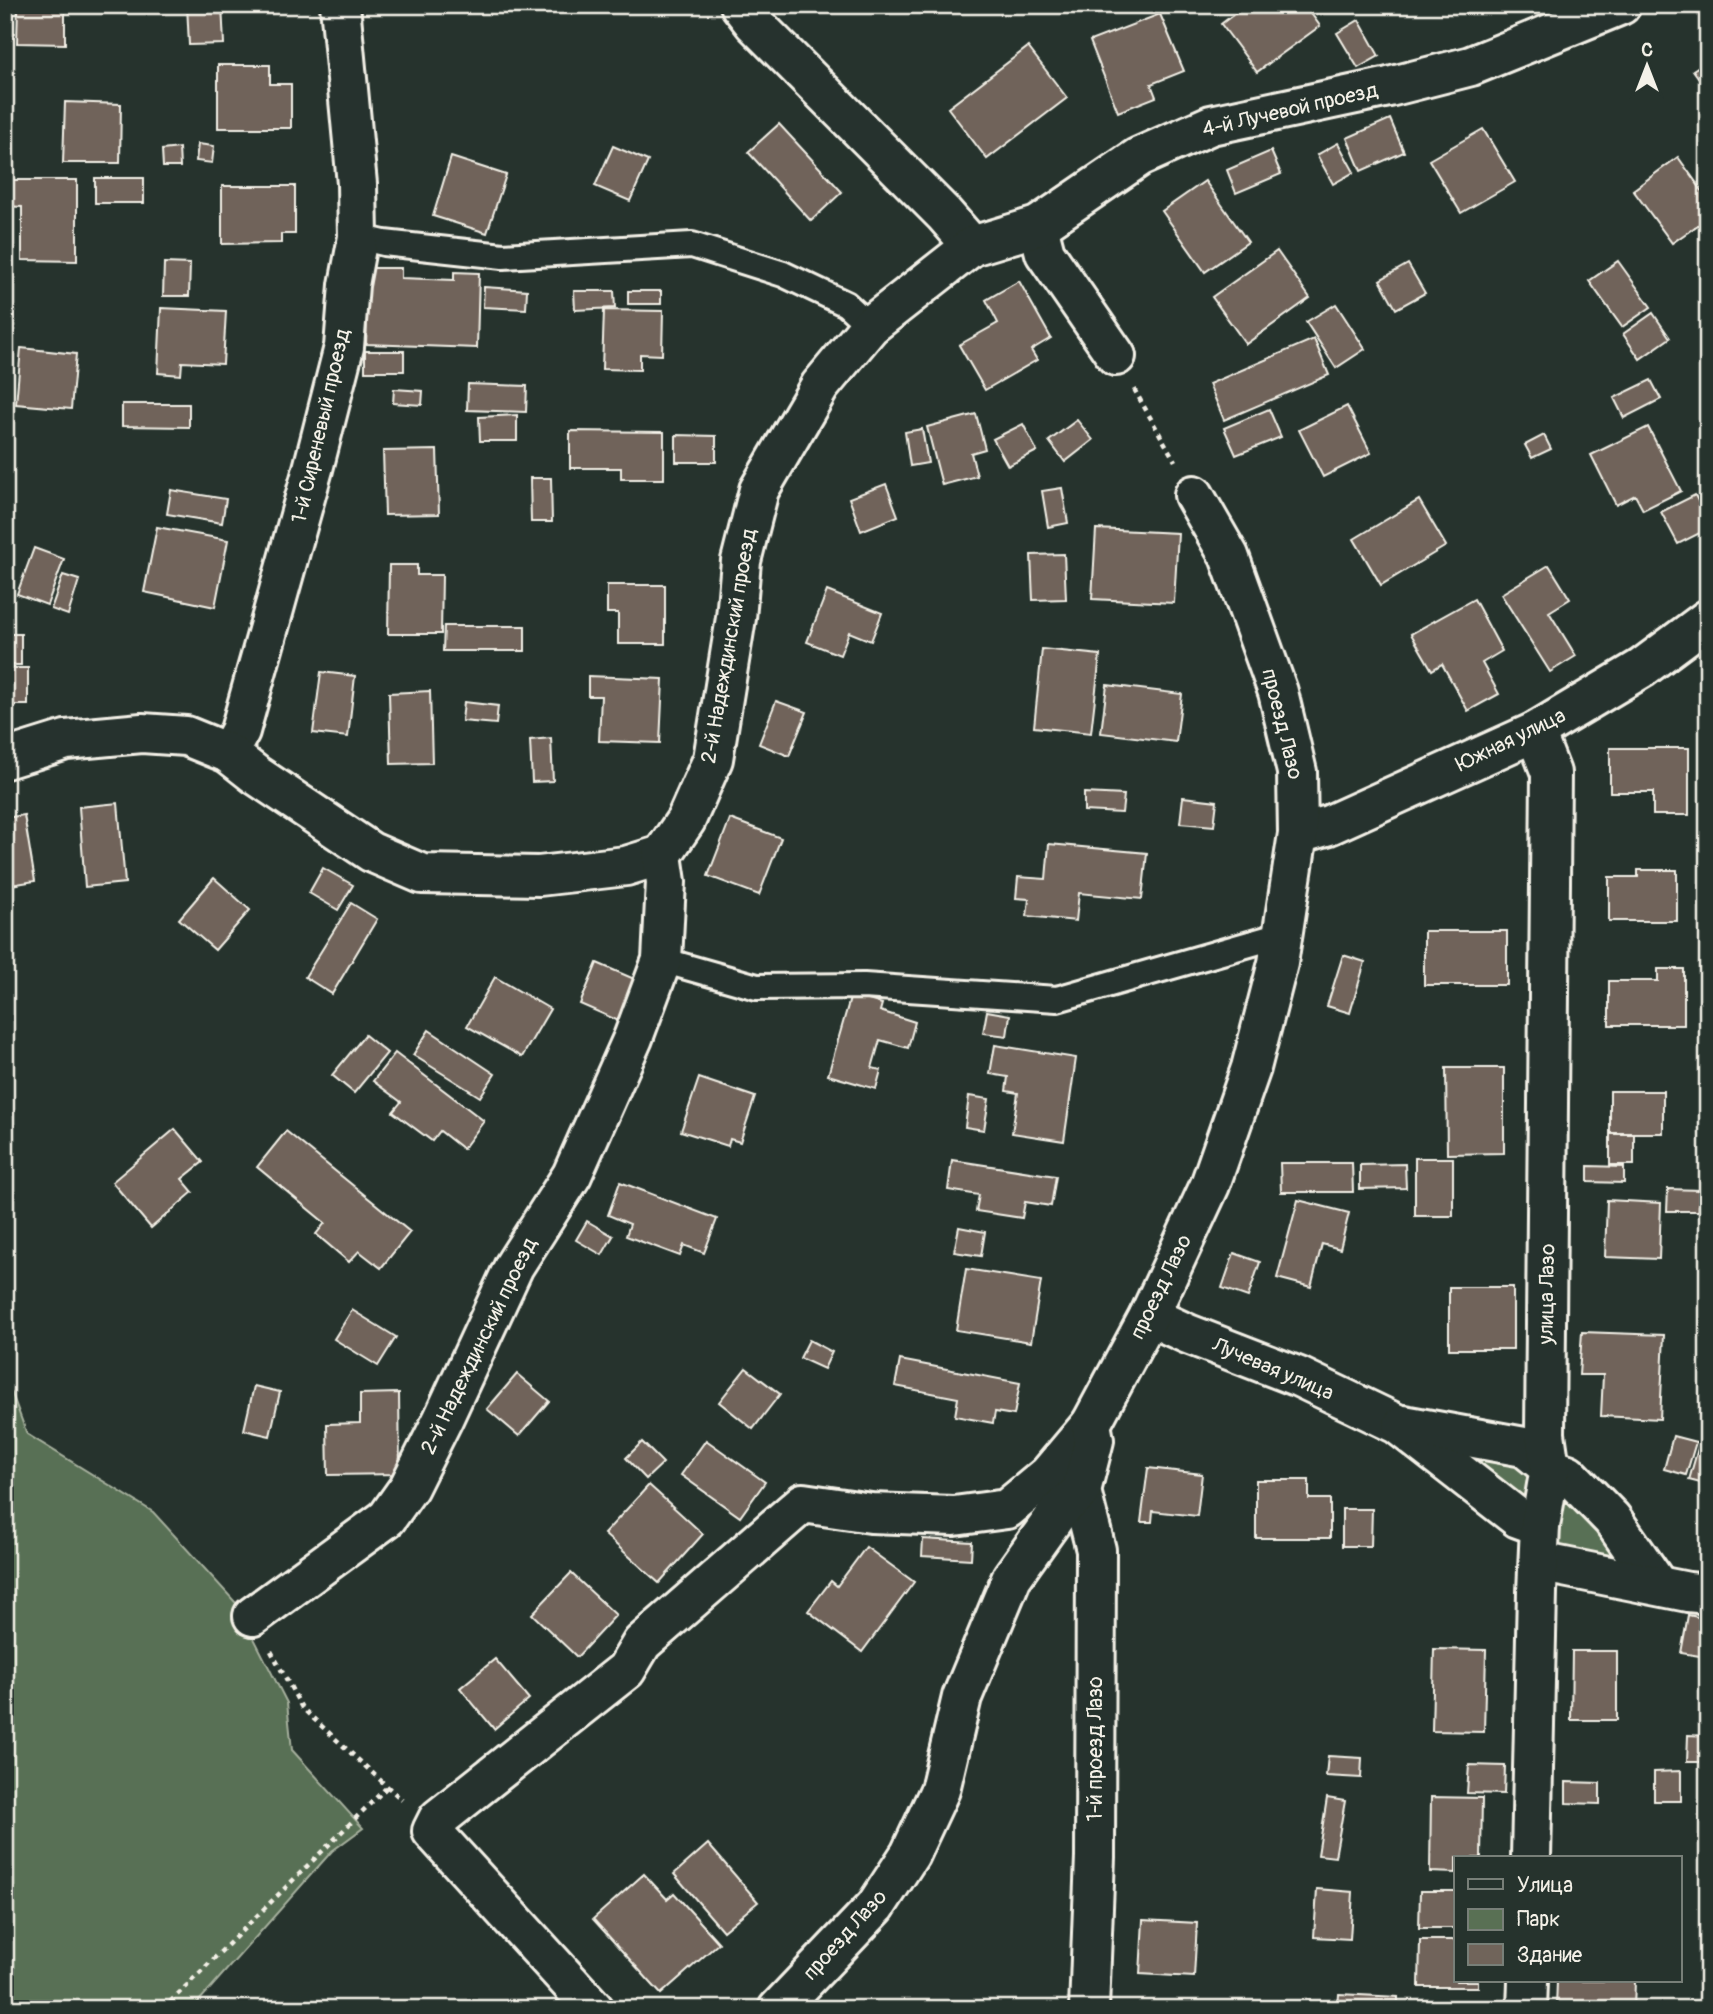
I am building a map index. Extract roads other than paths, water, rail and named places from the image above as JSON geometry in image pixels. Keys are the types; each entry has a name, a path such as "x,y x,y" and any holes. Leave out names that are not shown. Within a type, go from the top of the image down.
{"street":[{"name":"1-й Сиреневый проезд","path":"228,753 240,731 344,347 349,285 358,237 358,184 340,5"},
{"path":"740,5 754,23 944,214 972,246"},
{"name":"4-й Лучевой проезд","path":"972,246 1038,226 1139,157 1211,125 1390,87 1471,66 1621,5"},
{"path":"1038,226 1045,254 1116,356"},
{"name":"2-й Надеждинский проезд","path":"253,1616 387,1518 409,1486 514,1266 572,1175 633,1038 662,960 666,882 662,855 686,820 713,759 736,618 741,561 759,490 820,386 870,326 972,246"},
{"name":"проезд Лазо","path":"778,2009 876,1906 910,1854 940,1790 962,1697 1012,1577 1059,1511 1081,1491 1094,1440 1091,1424 1149,1316 1210,1185 1251,1068 1278,963 1298,834 1297,772 1278,692 1229,556 1194,495"},
{"name":"Южная улица","path":"1298,834 1329,825 1535,732 1642,668 1708,619"},
{"name":"улица Лазо","path":"1531,1856 1540,1544 1550,1468 1545,1434 1551,773 1535,732"},
{"path":"5,759 66,740 142,733 186,736 228,753 256,775 371,852 422,874 539,876 626,866 662,855"},
{"name":"Лучевая улица","path":"1149,1316 1299,1377 1397,1424 1518,1518 1540,1544 1657,1584 1708,1594"},
{"path":"594,2009 432,1831 438,1819 626,1670 642,1643 803,1503 871,1513 954,1516 1007,1509 1048,1475 1091,1424"},
{"name":"Лучевая улица","path":"1397,1424 1524,1447 1550,1468 1568,1474 1612,1519 1657,1584"},
{"name":"1-й проезд Лазо","path":"1081,1491 1096,1550 1095,1857 1089,2009"},
{"path":"1527,2009 1528,1982"}],"lane":[{"path":"358,237 384,243 503,256 692,245 783,274 846,304 870,326"},
{"path":"662,960 757,987 864,986 1057,999 1281,935"}]}
